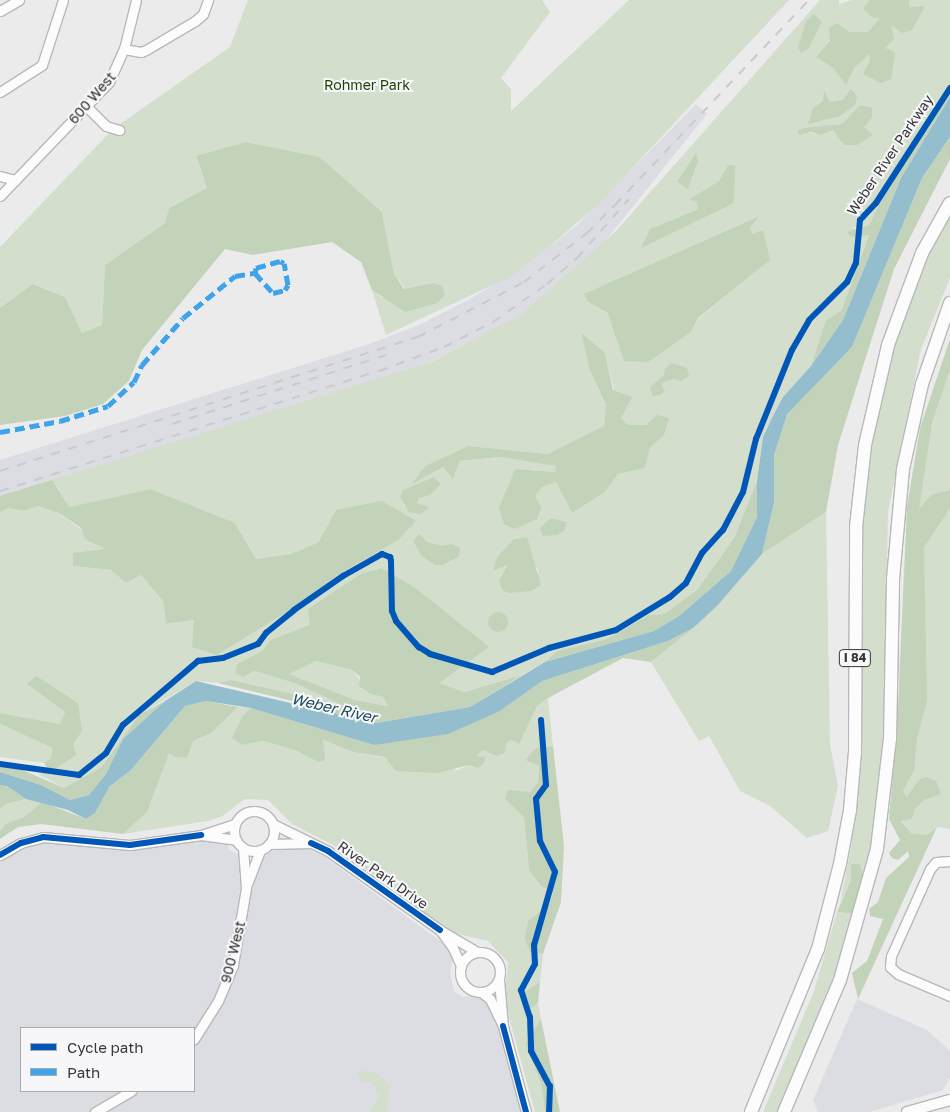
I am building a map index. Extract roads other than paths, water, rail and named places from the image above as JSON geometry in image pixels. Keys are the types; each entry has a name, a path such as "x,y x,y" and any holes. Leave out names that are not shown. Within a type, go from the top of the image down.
{"highway":[{"name":"I 84","path":"752,1112 818,949 840,864 850,810 854,752 856,527 865,446 888,345 922,253 950,203"},
{"name":"I 84","path":"784,1112 840,980 877,849 890,738 893,579 903,469 922,384 950,303"}],"main road":[{"path":"907,1112 950,1100"}],"street":[{"path":"0,11 19,0"},
{"path":"0,92 38,69 48,55 62,0"},
{"name":"600 West","path":"0,196 115,74 124,49 136,0"},
{"path":"124,49 141,52 146,50 202,14 208,0"},
{"path":"86,106 106,126 119,130"},
{"path":"0,176 15,180"},
{"path":"201,835 236,840 244,848 260,850 269,844 274,835 273,824 267,815 257,811 241,815 235,824 236,840"},
{"path":"0,855 21,843 43,837 130,845 201,835 235,824"},
{"name":"River Park Drive","path":"273,824 328,851 440,930 476,952"},
{"name":"River Park Drive","path":"269,844 311,843"},
{"name":"900 West","path":"244,848 246,888"},
{"name":"900 West","path":"195,1037 218,1001 233,965 246,888 260,850"},
{"path":"950,861 936,862 930,869 891,956 890,967 898,974 950,996"},
{"name":"River Park Drive","path":"440,930 453,948 461,966"},
{"path":"499,980 492,989 481,992 470,990 463,983 461,966 467,957 476,952 494,957 500,968 499,980 503,1026 526,1112"},
{"path":"481,992 490,999 503,1026"},
{"path":"95,1112 129,1092"}],"water":[{"path":"950,97 950,137 922,178 852,347 787,414 774,455 774,503 762,554 717,606 693,628 668,641 542,681 500,711 448,734 374,745 251,708 206,701 185,706 131,770 110,786 95,813 86,819 68,810 26,799 7,786 0,785 0,772 41,785 70,800 89,795 106,774 123,739 165,701 196,681 376,723 470,707 545,662 654,631 679,616 731,571 757,517 757,481 763,437 783,397 811,366 843,320 901,178"}],"railway":[{"path":"0,471 418,337 524,282 587,233 809,0"},
{"path":"0,491 379,371 444,347 493,322 547,284 577,258 629,199"},
{"path":"172,424 395,352"}],"park label":[{"name":"Rohmer Park","path":"367,85"}],"water label":[{"name":"Weber River","path":"334,708"}]}
